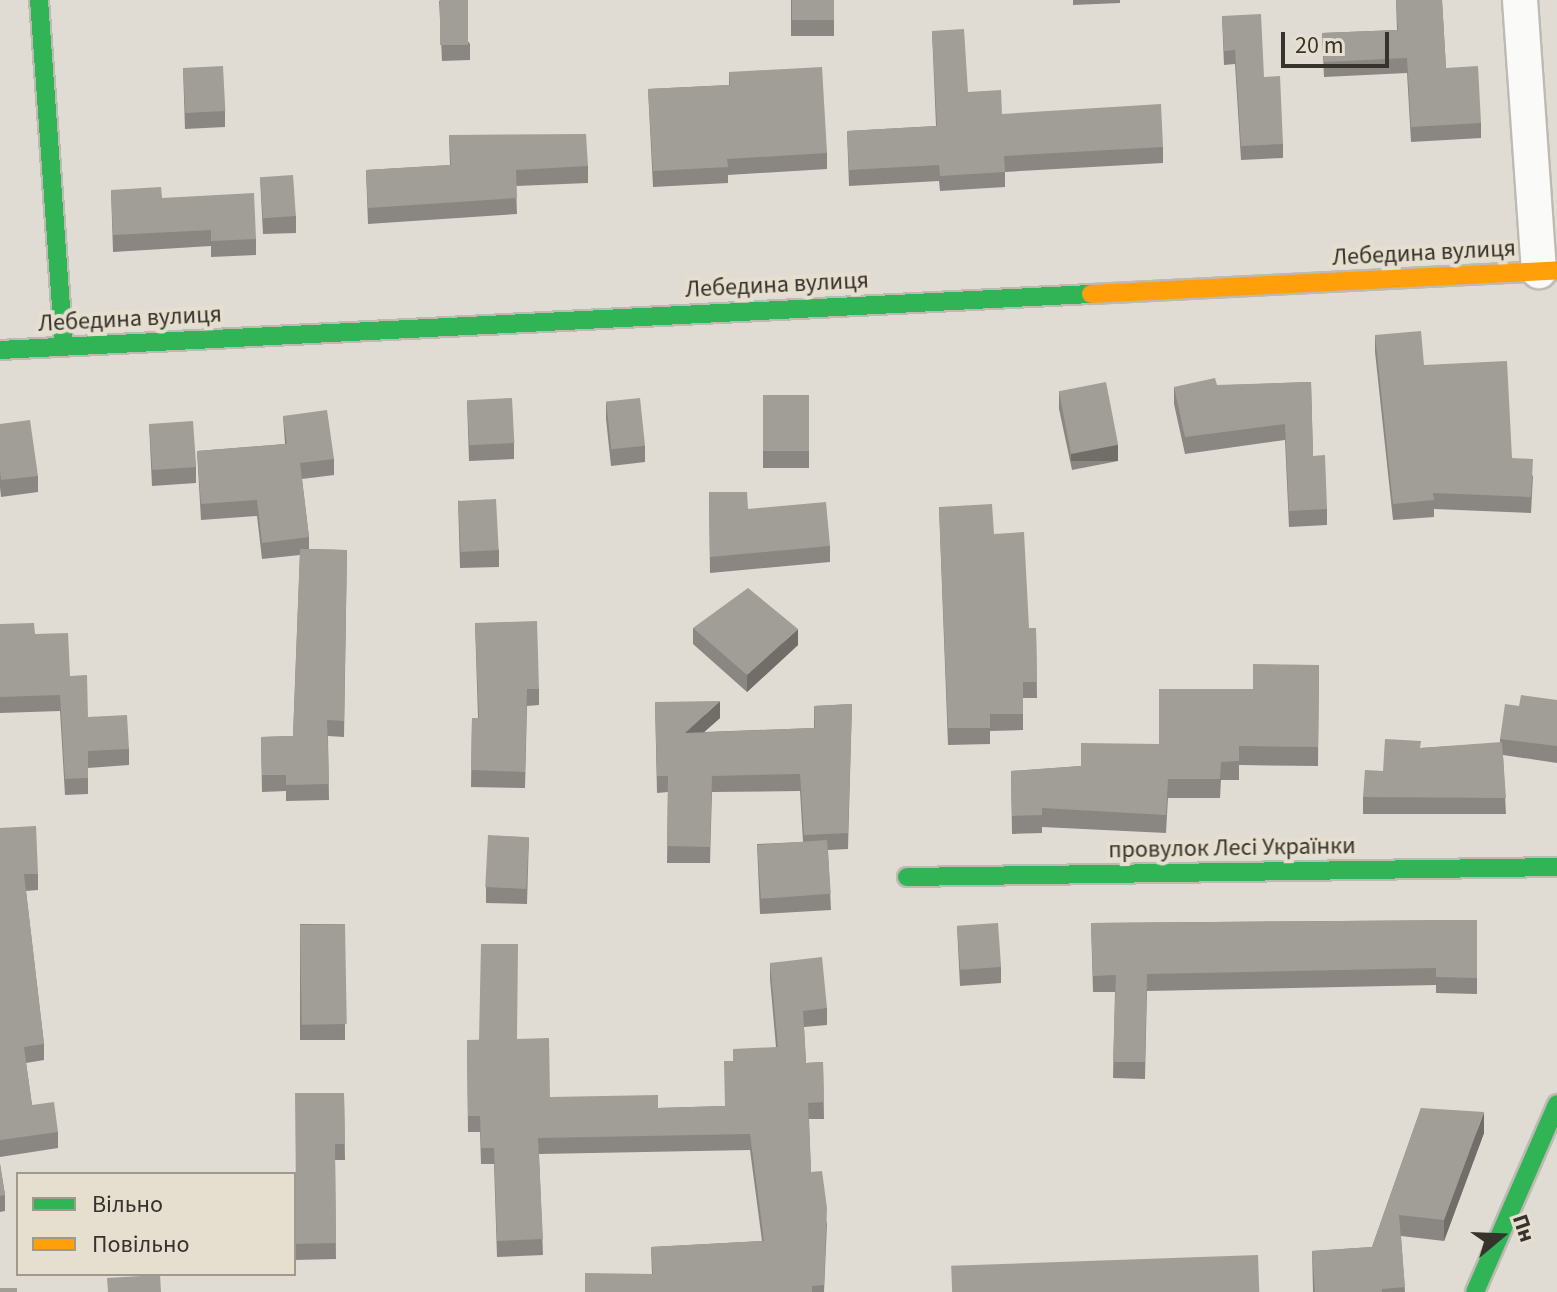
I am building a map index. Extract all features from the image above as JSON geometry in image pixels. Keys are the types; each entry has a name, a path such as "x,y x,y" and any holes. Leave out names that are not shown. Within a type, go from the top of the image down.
{"street":[{"path":"39,0 64,347"},
{"path":"1520,0 1548,270"},
{"name":"Лебедина вулиця","path":"0,350 1548,270"},
{"name":"провулок Лесі Українки","path":"907,877 1557,867"},
{"path":"1475,1292 1557,1104"}],"building":[{"path":"440,0 468,0 468,45 440,45"},
{"path":"792,0 834,0 834,20 792,20"},
{"path":"1396,0 1442,0 1446,68 1478,66 1481,123 1411,127 1407,58 1324,62 1322,33 1398,30"},
{"path":"1261,14 1264,77 1280,76 1283,144 1241,146 1235,50 1224,51 1222,16"},
{"path":"964,29 968,92 1001,90 1002,114 1161,104 1163,147 1004,156 1005,172 940,176 939,165 849,170 847,131 937,126 932,31"},
{"path":"223,66 225,111 185,113 183,68"},
{"path":"822,67 827,153 727,159 728,167 653,171 648,89 730,85 729,72"},
{"path":"586,134 588,166 516,170 517,198 368,208 366,170 451,165 449,135"},
{"path":"293,175 296,216 263,218 260,177"},
{"path":"161,187 162,198 254,193 256,239 211,241 211,230 113,235 111,190"},
{"path":"1421,331 1424,365 1507,361 1512,458 1533,459 1531,497 1433,493 1434,500 1393,504 1375,335"},
{"path":"1215,378 1217,385 1311,382 1313,456 1325,455 1327,509 1289,511 1285,424 1185,437 1174,387"},
{"path":"1106,382 1118,445 1071,454 1059,391"},
{"path":"763,395 809,395 809,451 763,451"},
{"path":"512,398 514,443 469,445 467,400"},
{"path":"640,398 645,446 611,449 606,402"},
{"path":"327,410 334,459 300,463 309,537 262,543 257,500 201,504 197,451 287,444 283,416"},
{"path":"30,420 38,476 1,480 0,424"},
{"path":"193,421 196,467 152,470 149,424"},
{"path":"709,492 747,492 748,509 826,502 830,546 710,557"},
{"path":"496,499 499,550 461,552 458,501"},
{"path":"992,504 994,534 1024,532 1029,628 1036,628 1037,682 1023,682 1023,714 990,714 990,728 948,728 939,507"},
{"path":"300,549 347,550 344,721 327,720 329,784 286,785 286,775 262,775 261,737 293,736"},
{"path":"748,588 798,629 747,675 693,628"},
{"path":"537,621 539,689 527,689 525,772 471,770 472,718 479,718 475,623"},
{"path":"34,623 35,634 68,633 70,676 87,675 88,717 127,715 129,749 88,751 88,778 65,779 60,695 0,697 0,624"},
{"path":"1253,664 1319,665 1318,747 1239,746 1239,761 1221,762 1220,779 1168,779 1166,815 1042,808 1042,815 1012,816 1011,771 1081,766 1081,743 1159,744 1159,689 1253,689"},
{"path":"1521,695 1557,700 1557,746 1500,739 1505,704 1519,706"},
{"path":"720,701 685,733 815,728 814,706 852,704 848,833 804,835 800,774 712,776 710,847 667,846 668,776 657,776 655,702"},
{"path":"1385,739 1421,741 1420,748 1502,742 1506,798 1363,797 1365,770 1383,771"},
{"path":"36,826 38,874 24,874 44,1044 24,1047 32,1105 54,1102 58,1132 0,1140 0,828"},
{"path":"488,835 529,837 526,889 485,887"},
{"path":"827,840 831,894 761,899 757,845"},
{"path":"1477,920 1477,978 1436,977 1436,968 1147,974 1145,1062 1113,1062 1116,975 1093,976 1091,923"},
{"path":"998,923 1001,967 960,970 957,926"},
{"path":"345,924 347,1024 302,1025 300,925"},
{"path":"481,944 518,944 517,1039 549,1038 550,1097 658,1095 658,1108 725,1106 724,1061 733,1061 733,1049 778,1047 770,963 822,957 827,1008 803,1011 806,1063 823,1062 824,1102 808,1103 811,1172 822,1171 827,1208 824,1285 812,1286 812,1292 585,1292 585,1273 653,1274 651,1247 764,1241 750,1134 538,1138 543,1239 497,1241 494,1148 481,1148 480,1116 468,1116 467,1040 479,1040"},
{"path":"295,1093 344,1093 345,1144 335,1144 336,1243 296,1244"},
{"path":"1421,1108 1484,1112 1444,1220 1399,1215 1405,1287 1382,1289 1382,1292 1315,1292 1312,1251 1372,1247"},
{"path":"0,1164 5,1195 0,1196"},
{"path":"1258,1255 1259,1292 952,1292 951,1266"},
{"path":"160,1276 161,1292 108,1292 107,1278"},
{"path":"0,1288 17,1288 17,1292 0,1292"}],"traffic: fast":[{"path":"39,0 64,347"},
{"path":"0,350 1091,294"},
{"path":"907,877 1557,867"},
{"path":"1475,1292 1557,1104"}],"traffic: slow":[{"path":"1091,294 1557,270"}]}
